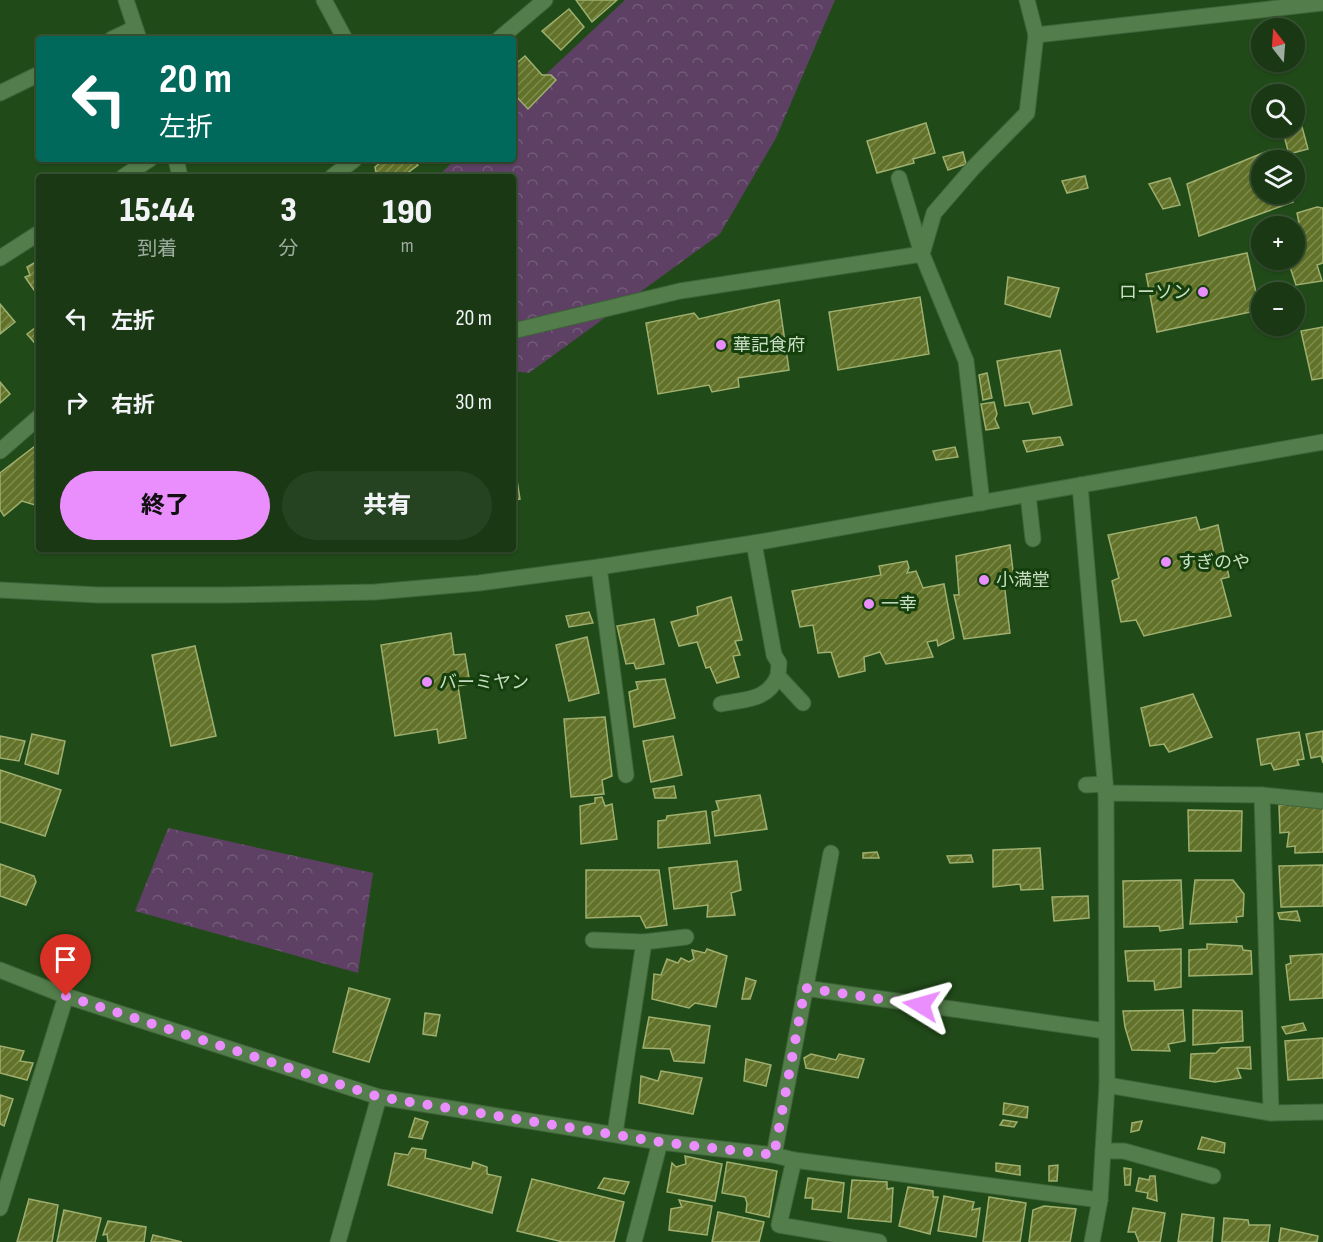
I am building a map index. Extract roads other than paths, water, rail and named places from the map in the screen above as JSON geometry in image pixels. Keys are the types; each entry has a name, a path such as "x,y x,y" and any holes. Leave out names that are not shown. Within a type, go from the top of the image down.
{"street":[{"path":"126,0 137,33"},
{"path":"324,0 343,36"},
{"path":"503,36 545,0"},
{"path":"922,254 934,213 1027,113 1036,35 1027,0"},
{"path":"1036,35 1323,3"},
{"path":"2,87 36,75"},
{"path":"128,174 146,162"},
{"path":"336,174 351,162"},
{"path":"899,178 922,254 966,361 982,503"},
{"path":"0,258 36,235"},
{"path":"516,330 680,291 922,254"},
{"path":"0,451 36,420"},
{"path":"0,590 98,595 375,592 479,583 754,543 1323,442"},
{"path":"1080,485 1094,726 1106,789 1107,1085 1100,1200 1092,1242"},
{"path":"1028,495 1033,539"},
{"path":"721,704 762,696 773,688 778,676 779,663 774,655 754,543"},
{"path":"599,567 626,775"},
{"path":"778,676 803,703"},
{"path":"1086,785 1106,789 1262,795 1323,801"},
{"path":"1262,795 1271,1113"},
{"path":"774,1155 831,853"},
{"path":"593,940 644,942 686,937"},
{"path":"615,1133 644,942"},
{"path":"0,970 66,996 379,1097 660,1142 774,1155 794,1161 1100,1200"},
{"path":"805,988 1106,1031"},
{"path":"0,1208 66,996"},
{"path":"1107,1085 1271,1113 1323,1112"},
{"path":"338,1242 379,1097"},
{"path":"634,1242 660,1142"},
{"path":"1103,1151 1124,1151 1213,1176"},
{"path":"794,1161 779,1225 879,1242"}],"place":[{"name":"ローソン","path":"1203,292"},
{"name":"華記食府","path":"721,345"},
{"name":"すぎのや","path":"1166,562"},
{"name":"小満堂","path":"984,580"},
{"name":"一幸","path":"869,604"},
{"name":"バーミヤン","path":"427,682"}]}
